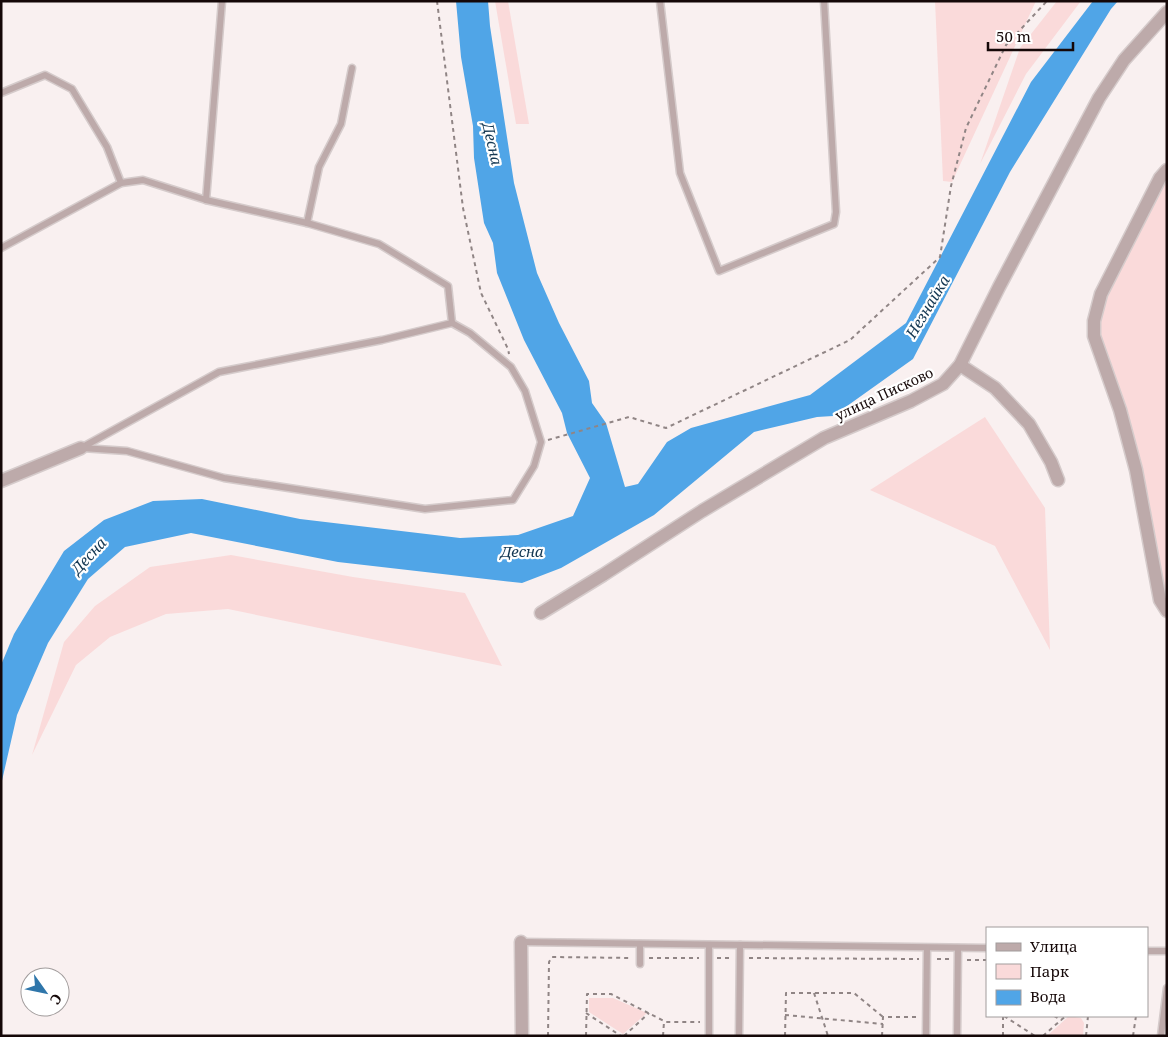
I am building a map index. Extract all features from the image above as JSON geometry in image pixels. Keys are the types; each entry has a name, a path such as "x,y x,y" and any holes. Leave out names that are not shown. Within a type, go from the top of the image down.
{"street":[{"name":"улица Писково","path":"541,612 824,438 910,401 943,384 960,365 999,286 1099,98 1124,60 1167,12"},
{"path":"1167,170 1160,178 1101,294 1094,320 1094,336 1120,410 1136,470 1160,600 1167,611"},
{"path":"960,365 995,388 1029,424 1051,462 1058,480"},
{"path":"1,481 81,448"},
{"path":"521,942 522,1036"}],"lane":[{"path":"206,200 222,1"},
{"path":"660,1 680,173 719,272 834,224 836,212 824,1"},
{"path":"307,224 319,168 341,124 352,68"},
{"path":"1,93 45,75 72,89 107,147 121,183"},
{"path":"1,248 121,183 143,180 206,200 307,224 379,244 448,286 452,323"},
{"path":"452,323 470,333 511,367 525,391 541,442 534,466 513,500 425,509 224,478 127,451 81,448 219,372 382,340 452,323"},
{"path":"521,942 986,948"},
{"path":"640,944 640,964"},
{"path":"709,945 709,1036"},
{"path":"739,1036 740,945"},
{"path":"926,1036 927,948"},
{"path":"957,1036 958,948"},
{"path":"1148,951 1167,951"},
{"path":"1161,1036 1167,988"}],"path":[{"path":"437,1 463,208 481,293 508,349 511,367"},
{"path":"559,436 629,417 666,428 850,340 940,257 951,186 966,128 1006,45 1047,1"},
{"path":"785,1036 786,992 854,993 883,1017 919,1017"},
{"path":"814,993 828,1036"},
{"path":"586,1036 587,994 611,994 666,1022 700,1022"},
{"path":"586,1013 623,1036 650,1013"},
{"path":"785,1016 883,1024"},
{"path":"882,1036 883,1017"},
{"path":"1003,1036 1004,1017"},
{"path":"1006,1017 1035,1036"},
{"path":"1056,1017 1060,1020"},
{"path":"1042,1036 1064,1017"},
{"path":"1086,1036 1088,1017"},
{"path":"1133,1036 1136,1017"},
{"path":"663,1036 664,1022 666,1022"}],"green space":[{"path":"495,1 508,1 529,124 516,124"},
{"path":"935,1 1036,1 952,182 943,181"},
{"path":"1057,1 1081,1 1026,74 980,164 1020,48"},
{"path":"1167,167 1167,609 1124,415 1097,324 1135,216"},
{"path":"985,417 1045,508 1050,650 995,546 870,490"},
{"path":"231,555 353,577 465,593 502,666 228,609 166,614 110,637 76,665 32,755 64,642 95,606 150,567"},
{"path":"589,998 613,998 647,1013 623,1034 589,1012"},
{"path":"1068,1017 1081,1018 1084,1023 1083,1036 1047,1036"}],"water":[{"path":"456,1 488,1 490,26 514,183 537,273 559,323 589,381 592,403 606,423 625,487 638,484 667,442 691,428 810,395 906,323 1031,82 1093,1 1118,1 1111,9 1010,172 913,359 833,416 817,417 754,432 654,515 561,568 522,583 338,562 191,533 125,547 88,579 48,643 17,715 1,785 1,665 14,634 64,551 104,520 153,501 202,499 300,519 460,538 518,535 573,516 590,478 567,433 562,413 524,340 497,273 493,243 484,223 474,158 473,126 461,57"}],"water label":[{"name":"Десна","path":"492,144"},
{"name":"Незнайка","path":"928,307"},
{"name":"Десна","path":"522,552"},
{"name":"Десна","path":"89,556"}]}
